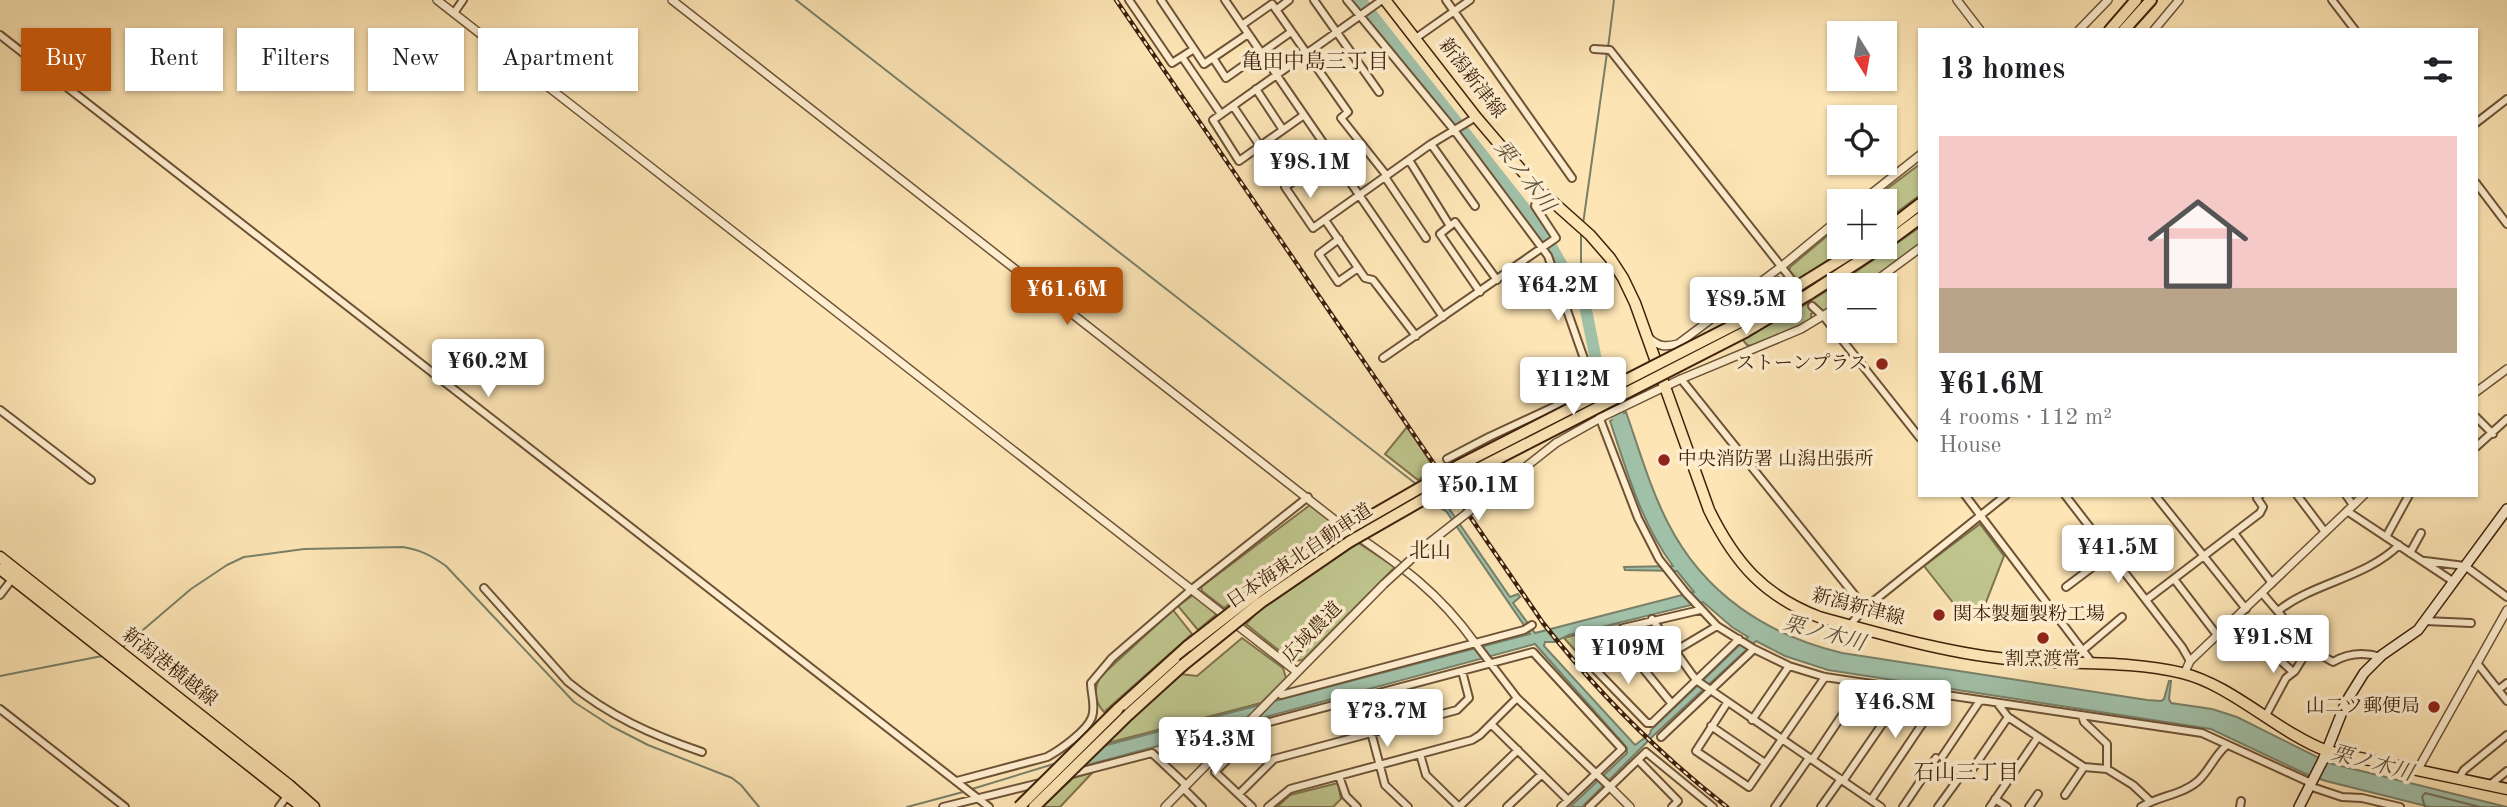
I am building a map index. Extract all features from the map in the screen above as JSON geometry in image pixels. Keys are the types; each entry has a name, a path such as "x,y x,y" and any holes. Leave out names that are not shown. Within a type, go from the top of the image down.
{"highway":[{"path":"2112,28 2136,0"},
{"path":"2126,28 2151,0"},
{"path":"1897,221 1918,205"},
{"name":"日本海東北自動車道","path":"1897,235 1918,219"},
{"name":"日本海東北自動車道","path":"1742,327 1843,259"},
{"name":"日本海東北自動車道","path":"1018,807 1117,710 1188,646 1344,538 1820,287 1862,259"},
{"name":"日本海東北自動車道","path":"1034,807 1129,713 1257,598"}],"main road":[{"name":"新潟新津線","path":"1384,0 1476,117 1539,190 1590,235 1610,258 1623,278 1646,335 1709,510 1730,549 1760,583 1777,597 1798,609 1849,625 1986,656 2152,667 2184,674 2219,689 2325,756 2418,769 2507,789"},
{"path":"2299,807 2325,756 2346,702 2364,673 2418,630 2507,509"},
{"name":"新潟港横越線","path":"0,557 107,647 115,659 302,807"},
{"name":"新潟港横越線","path":"0,569 107,647 127,656 314,807"}],"street":[{"path":"437,0 1297,672"},
{"path":"454,13 463,0"},
{"path":"671,0 1340,524 1429,588 1452,611 1517,698 1630,807"},
{"path":"1129,0 1172,63 1194,49"},
{"path":"1161,0 1204,64 1248,34"},
{"path":"1225,0 1443,317"},
{"path":"1276,10 1289,0"},
{"path":"1314,0 1378,92"},
{"path":"1347,0 1454,130 1543,248 1552,264 1638,519 1664,565 1685,593 1717,626 1789,666 1825,677 1979,702 2202,733 2342,797 2362,798 2399,807"},
{"path":"1304,115 1239,161 1213,120 1384,0"},
{"path":"1446,0 1572,178"},
{"path":"1416,38 1470,0"},
{"path":"1957,0 1978,28"},
{"path":"2081,28 2108,0"},
{"path":"2156,28 2179,0"},
{"path":"2332,0 2353,28"},
{"path":"1242,25 1272,4 1348,112 1341,118 1386,177 1426,239"},
{"path":"1213,58 1226,78 1291,32"},
{"path":"0,35 982,802"},
{"path":"1594,49 1610,50 1792,280"},
{"path":"1182,57 1222,114"},
{"path":"1256,89 1283,130"},
{"path":"2478,121 2507,99"},
{"path":"1233,106 1260,146"},
{"path":"1332,155 1285,187 1313,229 1431,144 1476,117"},
{"path":"1431,144 1475,206"},
{"path":"1877,189 1918,157"},
{"path":"1409,160 1450,226"},
{"path":"2478,186 2507,224"},
{"path":"1383,358 1556,238 1535,206 1539,190"},
{"path":"1325,220 1365,278 1373,280 1416,336"},
{"path":"1479,292 1440,234 1455,222 1497,280"},
{"path":"1646,335 1657,345 1665,347 1678,344 1827,229"},
{"path":"1339,239 1319,254 1338,282 1358,268"},
{"path":"1886,273 1918,249"},
{"path":"1812,306 1824,317 1918,435"},
{"path":"1603,417 1681,379 1772,342 1827,315"},
{"path":"2478,391 2504,371 2507,382"},
{"path":"1681,379 1865,608"},
{"path":"1447,459 1592,389"},
{"path":"0,410 91,480"},
{"name":"広域農道","path":"1185,787 1384,584 1429,542 1556,443 1603,417"},
{"path":"2478,419 2493,434"},
{"path":"2478,445 2507,419"},
{"path":"958,782 1047,757 1059,751 1092,718 1094,704 1091,683 1112,658 1192,589 1308,497"},
{"path":"1967,497 2093,664"},
{"path":"1849,625 1865,608 2004,497"},
{"path":"2067,497 2190,661"},
{"path":"2157,497 2246,609"},
{"path":"2146,600 2260,513 2263,507 2257,497"},
{"path":"2299,497 2325,532"},
{"path":"2348,497 2354,505"},
{"path":"2184,674 2190,661 2362,497"},
{"path":"2386,537 2408,497"},
{"path":"2347,511 2454,582"},
{"path":"2234,533 2272,583"},
{"path":"2410,553 2421,533"},
{"path":"2278,611 2294,598 2329,586 2389,555 2399,545"},
{"path":"2066,587 2110,553"},
{"path":"2422,561 2465,566 2507,597"},
{"path":"0,595 13,578"},
{"path":"2174,579 2217,635"},
{"path":"484,588 568,682 584,695 643,731 702,752"},
{"path":"2262,593 2309,648 2333,662 2343,656 2355,654 2381,657"},
{"path":"1699,607 1623,628 1585,659 1647,723 1652,723 1741,640"},
{"path":"2418,769 2507,610"},
{"path":"2083,650 2122,617"},
{"path":"1652,619 1697,681 1881,807"},
{"path":"2235,619 2293,672"},
{"path":"2425,621 2471,624"},
{"path":"1282,695 1532,625"},
{"path":"1675,651 1717,626"},
{"path":"1615,634 1672,704"},
{"path":"1661,737 1753,648"},
{"path":"2264,718 2287,678 2309,648"},
{"path":"1252,807 1215,772 1262,724 1462,671 1489,661 1533,652 1622,749 1597,776 1561,807"},
{"path":"2477,663 2507,701"},
{"path":"1752,720 1789,666"},
{"path":"1239,794 1274,758 1457,710 1469,698 1462,671"},
{"path":"1727,703 1696,751 1749,787 1825,677"},
{"path":"2498,690 2507,683"},
{"path":"1775,807 1863,684"},
{"path":"1821,807 1905,691"},
{"path":"1863,807 1941,696"},
{"path":"1362,698 1385,785 1408,807"},
{"path":"1268,807 1284,791 1472,740 1517,698"},
{"path":"1903,807 1979,702"},
{"path":"1998,704 2008,717 2084,768 2107,769 2133,785 2150,801"},
{"path":"0,709 125,807"},
{"path":"2081,716 2107,744 2107,769"},
{"path":"1938,807 1962,774 1967,777 2008,717"},
{"path":"1491,724 1569,800"},
{"path":"1711,726 1765,763"},
{"path":"2459,778 2464,770 2507,734"},
{"path":"1990,807 2038,737"},
{"path":"2141,807 2198,781 2226,746"},
{"path":"1420,754 1426,775 1459,807 1518,750"},
{"path":"1589,807 1646,752 1713,807"},
{"path":"943,807 982,802 1152,753 1202,807"},
{"path":"1638,760 1678,801 1672,807"},
{"path":"2065,794 2084,768"},
{"path":"2491,785 2507,771"},
{"path":"1507,807 1542,774"},
{"path":"1339,776 1346,796 1357,807"},
{"path":"1165,807 1185,787"},
{"path":"2029,807 2038,794"},
{"path":"279,807 288,795"},
{"path":"1995,799 2007,807"}],"green space":[{"path":"1918,166 1918,196 1897,212 1897,189 1887,189"},
{"path":"1918,228 1918,247 1883,273 1854,273 1874,259 1897,259 1897,243"},
{"path":"1827,236 1827,259 1830,259 1796,281 1789,271 1790,267"},
{"path":"1778,277 1793,284 1732,320 1731,311 1735,307"},
{"path":"1827,291 1827,310 1823,312 1810,301"},
{"path":"1808,303 1816,312 1811,314 1811,322 1753,346 1747,345 1742,339"},
{"path":"1407,427 1435,469 1418,480 1385,454"},
{"path":"1310,505 1339,527 1296,554 1224,608 1202,591 1201,587"},
{"path":"1980,524 2004,556 1981,615 1969,623 1924,566"},
{"path":"1357,542 1395,567 1303,660 1292,661 1246,624 1263,606"},
{"path":"1193,595 1218,613 1198,630 1178,606"},
{"path":"1173,610 1192,634 1104,712 1096,695 1101,676"},
{"path":"1619,623 1620,626 1582,658 1564,638"},
{"path":"1242,638 1283,668 1286,678 1261,703 1104,744 1180,674 1197,676"},
{"path":"1093,772 1060,807 1042,807 1073,778"},
{"path":"1338,783 1341,799 1333,807 1277,807 1290,795"}],"water":[{"path":"1626,412 1668,523 1700,571 1740,608 1788,635 1842,653 2147,700 2164,699 2171,681 2171,703 2212,709 2237,717 2329,763 2507,807 2430,807 2308,775 2211,729 1828,670 1785,656 1756,641 1652,737 1582,807 1570,807 1627,753 1627,748 1535,644 1084,766 1103,746 1530,634 1446,511 1427,501 1432,499 1448,507 1510,597 1518,594 1520,597 1513,603 1535,633 1694,592 1677,571 1625,570 1624,567 1673,566 1643,514 1610,421","holes":["1703,602 1748,637 1651,730 1650,734 1635,745 1544,646 1545,642 1554,642 1569,635"]}],"waterway":[{"path":"796,0 1416,484"},
{"name":"栗ノ木川","path":"1360,0 1543,232 1566,273 1581,285 1596,360 1607,394 1624,430"},
{"path":"1608,48 1614,0"},
{"path":"1583,224 1607,53"},
{"path":"1581,233 1581,285"},
{"path":"123,647 191,589 244,557 304,549 409,548 446,566 574,702 611,726 648,745 732,778 759,807"},
{"path":"0,676 102,656"},
{"path":"972,789 1057,763"},
{"path":"907,807 963,792"}],"railway":[{"path":"1116,0 1543,623 1629,721 1727,807"}],"place":[{"name":"ストーンプラス","path":"1882,364"},
{"name":"中央消防署 山潟出張所","path":"1664,460"},
{"name":"関本製麺製粉工場","path":"1939,615"},
{"name":"割烹渡常","path":"2043,638"},
{"name":"山二ツ郵便局","path":"2434,707"}],"district":[{"name":"亀田中島三丁目","path":"1315,62"},
{"name":"北山","path":"1430,551"},
{"name":"石山三丁目","path":"1966,773"}]}
